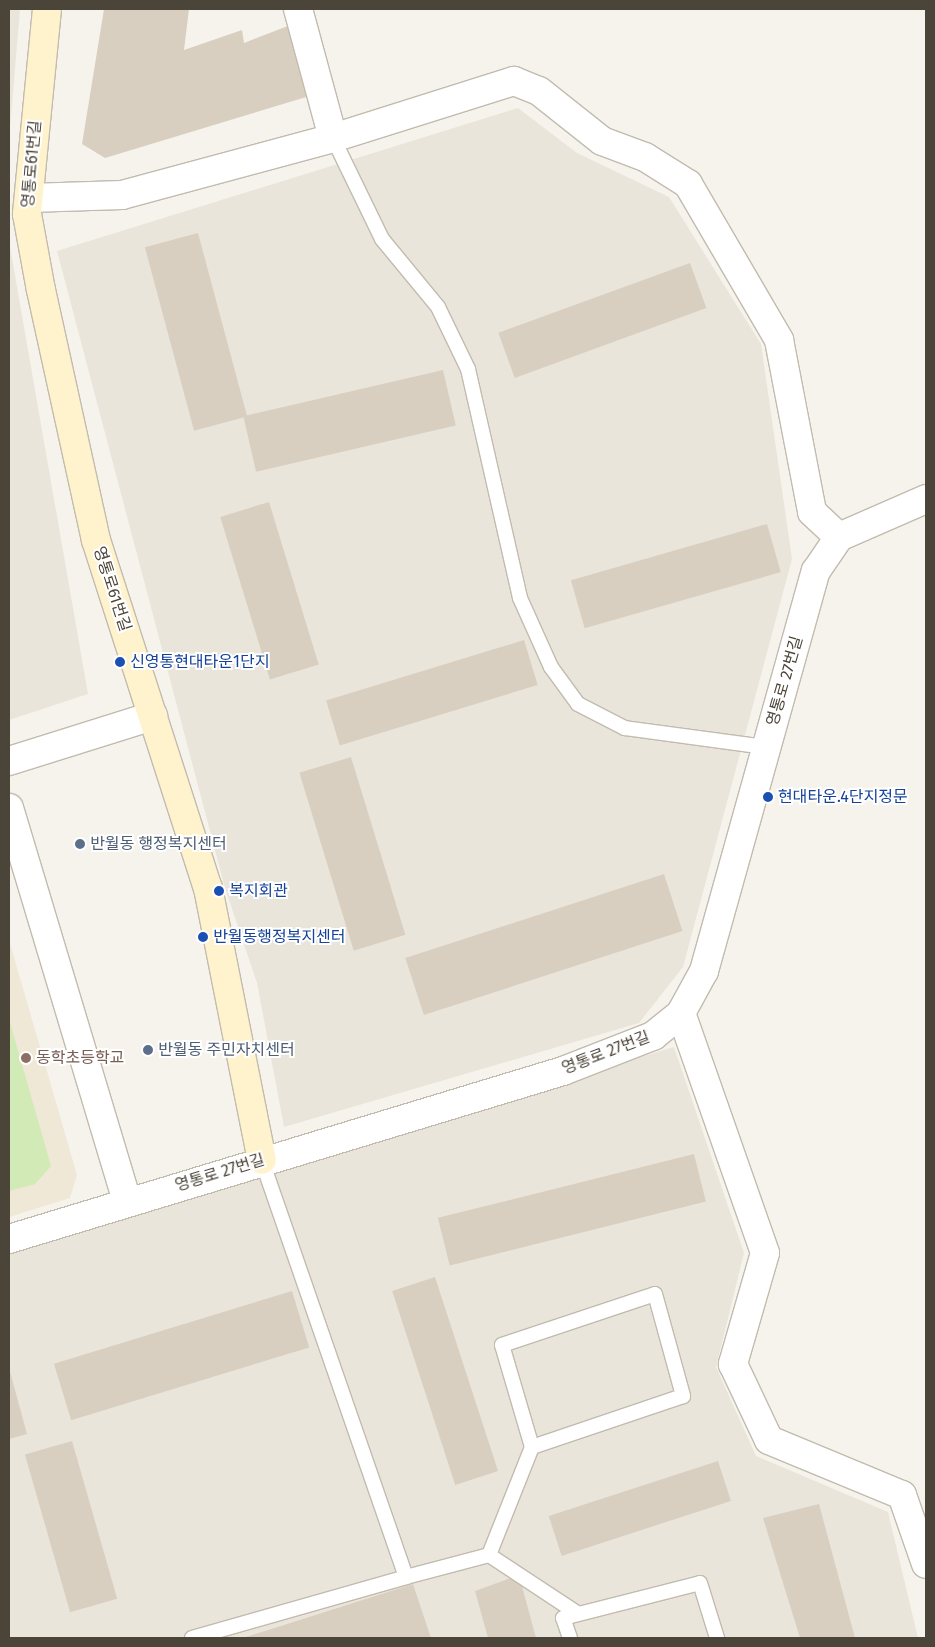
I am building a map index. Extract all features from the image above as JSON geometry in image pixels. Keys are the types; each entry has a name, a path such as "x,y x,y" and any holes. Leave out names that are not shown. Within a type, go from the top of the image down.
{"street":[{"name":"영통로61번길","path":"46,9 27,214 40,290 96,540 208,888 262,1160"},
{"path":"298,9 333,138"},
{"path":"29,198 122,195 333,138 514,82 539,92 602,141 645,157 688,184 779,340 812,512 816,570"},
{"path":"812,512 839,537 926,499"},
{"name":"영통로 27번길","path":"9,1239 262,1160 563,1071 653,1036 681,1013 704,971 816,570 839,537"},
{"path":"9,761 154,716"},
{"path":"9,808 127,1202"},
{"path":"681,1013 765,1254 733,1364 769,1440 902,1495 926,1564"}],"lane":[{"path":"333,138 382,238 438,307 468,369 520,598 551,667 578,704 625,728 766,747"},
{"path":"262,1160 406,1577"},
{"path":"488,1555 532,1447 502,1345 655,1294 682,1396 532,1447"},
{"path":"192,1638 488,1555 577,1613"},
{"path":"570,1638 563,1618 700,1583 717,1638"}],"shaded area":[{"path":"9,9 20,9 9,140"},
{"path":"518,108 577,153 669,197 761,344 792,559 683,967 639,1023 284,1127 257,983 225,888 57,251"},
{"path":"9,241 88,694 9,720"},
{"name":"동학초등학교","path":"9,940 77,1175 70,1198 9,1217"},
{"path":"674,1047 744,1253 716,1367 756,1456 888,1512 918,1638 9,1638 9,1245"}],"green space":[{"path":"9,1019 51,1166 35,1184 9,1191"}],"building":[{"path":"104,9 189,9 184,50 242,30 244,43 293,24 313,95 105,158 82,144"},
{"path":"198,233 247,417 194,431 145,247"},
{"path":"690,263 706,308 515,378 498,333"},
{"path":"443,370 456,426 256,472 243,416"},
{"path":"269,502 319,665 270,679 220,517"},
{"path":"767,524 781,572 585,628 571,580"},
{"path":"524,640 538,685 340,745 326,701"},
{"path":"351,757 405,935 354,951 299,773"},
{"path":"664,874 683,931 424,1015 405,958"},
{"path":"694,1154 706,1202 450,1265 438,1218"},
{"path":"435,1277 498,1471 455,1485 392,1291"},
{"path":"292,1291 309,1347 71,1420 54,1364"},
{"path":"9,1368 27,1434 9,1439"},
{"path":"72,1441 117,1599 70,1612 25,1455"},
{"path":"718,1461 731,1501 562,1556 549,1516"},
{"path":"819,1504 855,1638 800,1638 763,1518"},
{"path":"519,1575 536,1638 488,1638 475,1591"},
{"path":"413,1584 431,1638 243,1638"}],"place":[{"name":"신영통현대타운1단지","path":"120,662"},
{"name":"현대타운.4단지정문","path":"768,797"},
{"name":"반월동 행정복지센터","path":"80,844"},
{"name":"복지회관","path":"219,891"},
{"name":"반월동행정복지센터","path":"203,937"},
{"name":"반월동 주민자치센터","path":"148,1050"},
{"name":"동학초등학교","path":"26,1058"}]}
